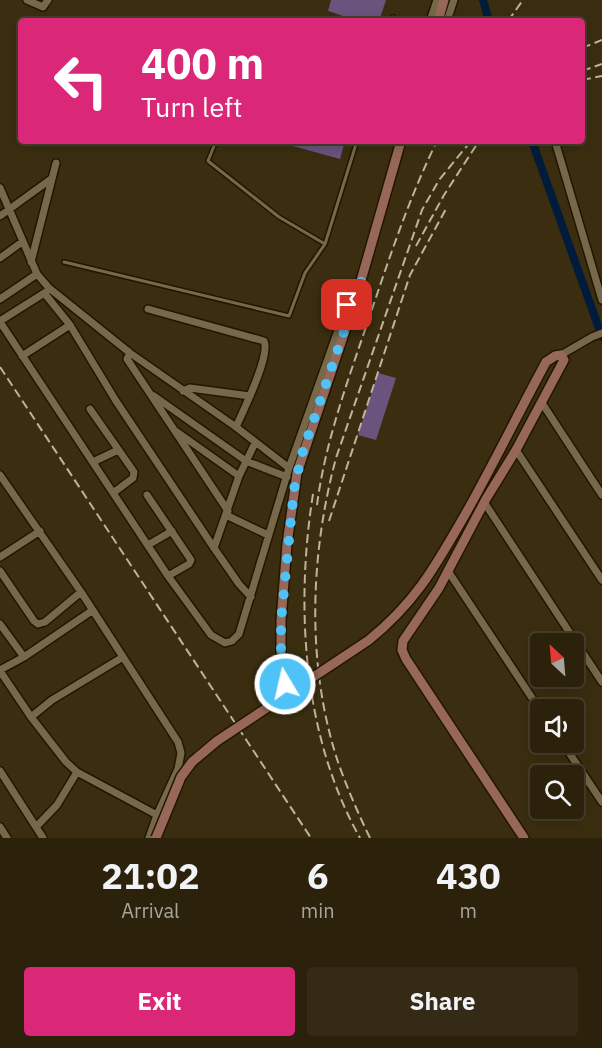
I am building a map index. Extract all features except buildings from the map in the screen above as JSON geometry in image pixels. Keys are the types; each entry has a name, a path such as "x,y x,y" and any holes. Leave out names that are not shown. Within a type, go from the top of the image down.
{"street":[{"path":"27,0 43,7 48,0"},
{"path":"431,18 437,0"},
{"path":"439,18 444,0"},
{"path":"448,18 454,0"},
{"path":"289,693 281,661 281,621 294,489 302,454 363,276 400,144"},
{"path":"556,144 602,300"},
{"path":"31,262 56,163"},
{"path":"0,216 51,179"},
{"path":"0,188 36,274 116,401 214,548 251,597"},
{"path":"0,258 22,242"},
{"path":"0,298 36,274"},
{"path":"47,291 0,322 168,576 211,634 225,643 239,634 286,477 347,305 363,276"},
{"path":"47,291 290,468"},
{"path":"148,309 264,341 266,351 236,427"},
{"path":"22,356 70,326"},
{"path":"156,838 181,777 192,762 217,741 369,640 386,626 417,593 430,575 478,491 546,362 599,334"},
{"path":"130,353 128,359 227,513 268,535"},
{"path":"524,838 402,650 403,641 408,632 439,588 484,502 562,367 564,360 561,355"},
{"path":"183,391 190,388 250,396"},
{"path":"149,393 246,461 286,477"},
{"path":"542,403 602,495"},
{"path":"90,409 134,476 113,493"},
{"path":"175,431 240,476"},
{"path":"214,548 240,476 255,443"},
{"path":"93,462 118,450"},
{"path":"516,450 602,580"},
{"path":"0,475 81,592 178,742 181,753 178,769 149,838"},
{"path":"147,495 191,560 189,564 168,576"},
{"path":"484,502 602,682"},
{"path":"0,558 40,531"},
{"path":"148,545 172,531"},
{"path":"0,571 38,624 45,622 81,592"},
{"path":"448,572 533,699"},
{"path":"93,610 0,671 31,717 66,762 77,772 157,815"},
{"path":"0,624 24,657"},
{"path":"31,717 52,700 123,657"},
{"path":"569,753 602,802"},
{"path":"0,771 43,838"},
{"path":"36,827 57,805 77,772"},
{"path":"0,827 7,838"}],"lane":[{"path":"215,144 208,160 279,217 325,244"},
{"path":"64,262 289,316 304,273 325,244 356,144"}],"waterway":[{"path":"483,0 488,18"},
{"path":"533,144 602,337"}],"railway":[{"path":"510,18 523,0"},
{"path":"585,47 602,40"},
{"path":"585,70 602,64"},
{"path":"585,79 602,76"},
{"path":"317,505 325,459 352,368 399,231 436,144"},
{"path":"370,838 338,762 321,687 316,649 315,610 321,533 336,458 422,210 439,180 469,144"},
{"path":"416,246 444,195 477,144"},
{"path":"329,521 410,275 447,207"},
{"path":"0,367 311,838"},
{"path":"313,494 305,582 308,670 315,714 326,757 341,799 360,838"}],"route":[{"path":"285,684 281,661 281,621 287,544 297,473 363,276 347,305"}]}
